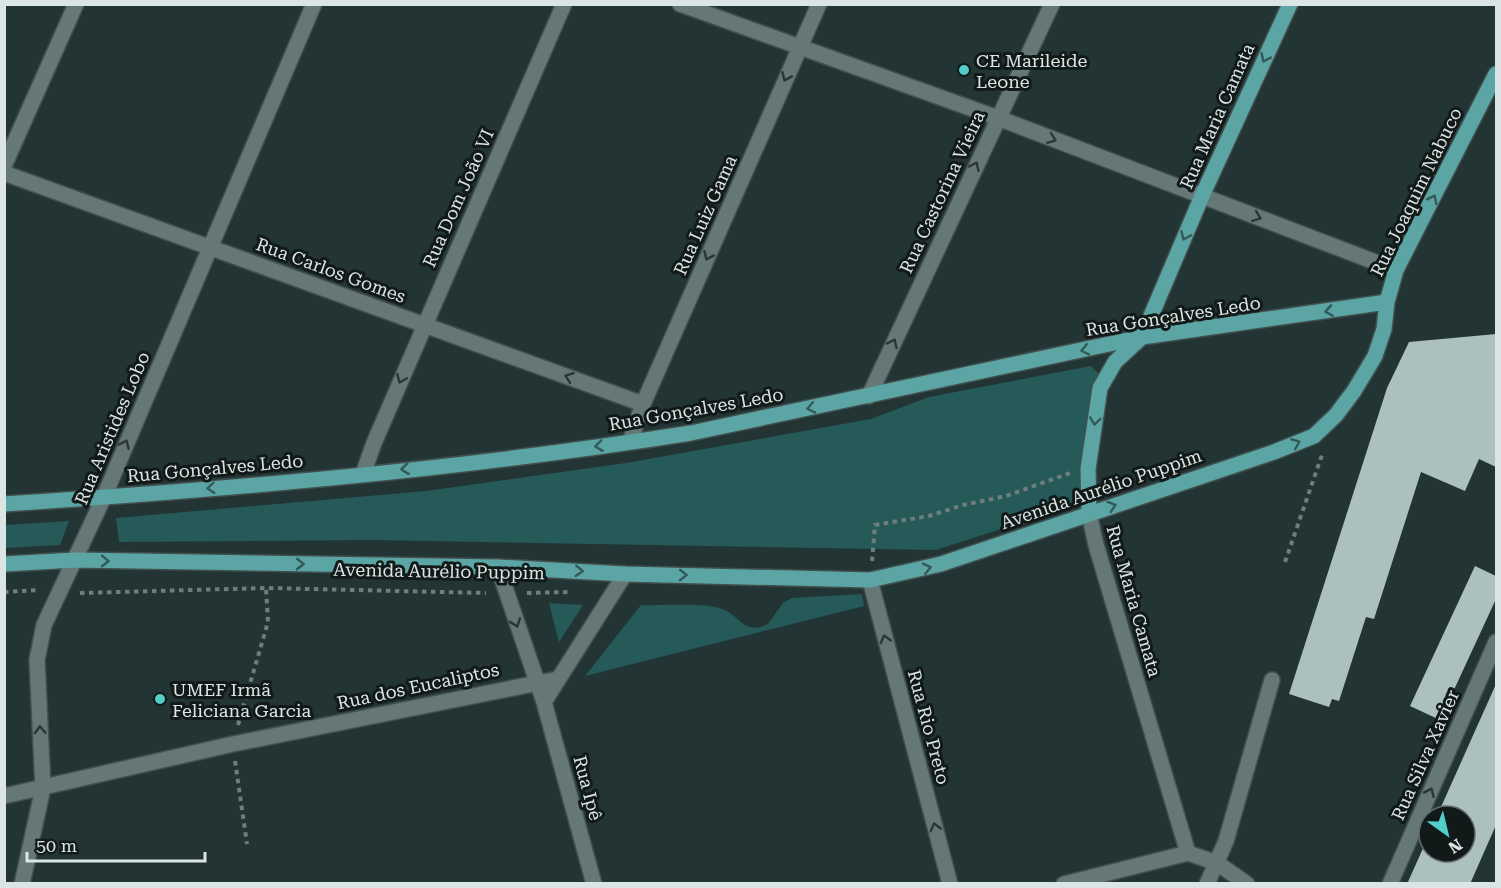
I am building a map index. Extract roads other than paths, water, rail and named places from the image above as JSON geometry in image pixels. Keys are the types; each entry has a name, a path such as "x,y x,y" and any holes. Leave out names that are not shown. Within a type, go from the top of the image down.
{"main road":[{"name":"Rua Maria Camata","path":"1089,513 1089,469 1100,388 1115,362 1142,337 1202,196 1290,4"},
{"name":"Rua Joaquim Nabuco","path":"1336,415 1375,356 1384,329 1387,302 1396,270 1497,74"},
{"name":"Rua Gonçalves Ledo","path":"4,504 103,498 363,474 630,442 869,396 1142,337 1387,302"},
{"name":"Avenida Aurélio Puppim","path":"4,564 75,560 498,567 625,574 870,580 941,564 1274,452 1314,435 1336,415"}],"street":[{"path":"4,166 76,4"},
{"name":"Rua Aristides Lobo","path":"22,884 43,788 37,660 44,625 103,498 212,248 314,4"},
{"name":"Rua Dom João VI","path":"363,474 424,325 564,4"},
{"path":"680,4 798,49 998,118 1396,270"},
{"name":"Rua Luiz Gama","path":"630,442 643,404 819,4"},
{"name":"Rua Castorina Vieira","path":"869,396 1052,4"},
{"name":"Rua Carlos Gomes","path":"4,173 643,404"},
{"name":"Rua Maria Camata","path":"1089,513 1096,545 1188,853"},
{"name":"Rua Ipê","path":"498,567 544,702 594,884"},
{"path":"544,702 625,574"},
{"name":"Rua Rio Preto","path":"870,580 950,884"},
{"name":"Rua Silva Xavier","path":"1390,884 1497,642"},
{"name":"Rua dos Eucaliptos","path":"4,796 232,744 558,679"},
{"path":"1207,884 1226,842 1272,681"},
{"path":"1064,884 1188,853 1217,863 1247,884"}],"place":[{"name":"CE Marileide Leone","path":"964,70"},
{"name":"UMEF Irmã Feliciana Garcia","path":"160,699"}]}
